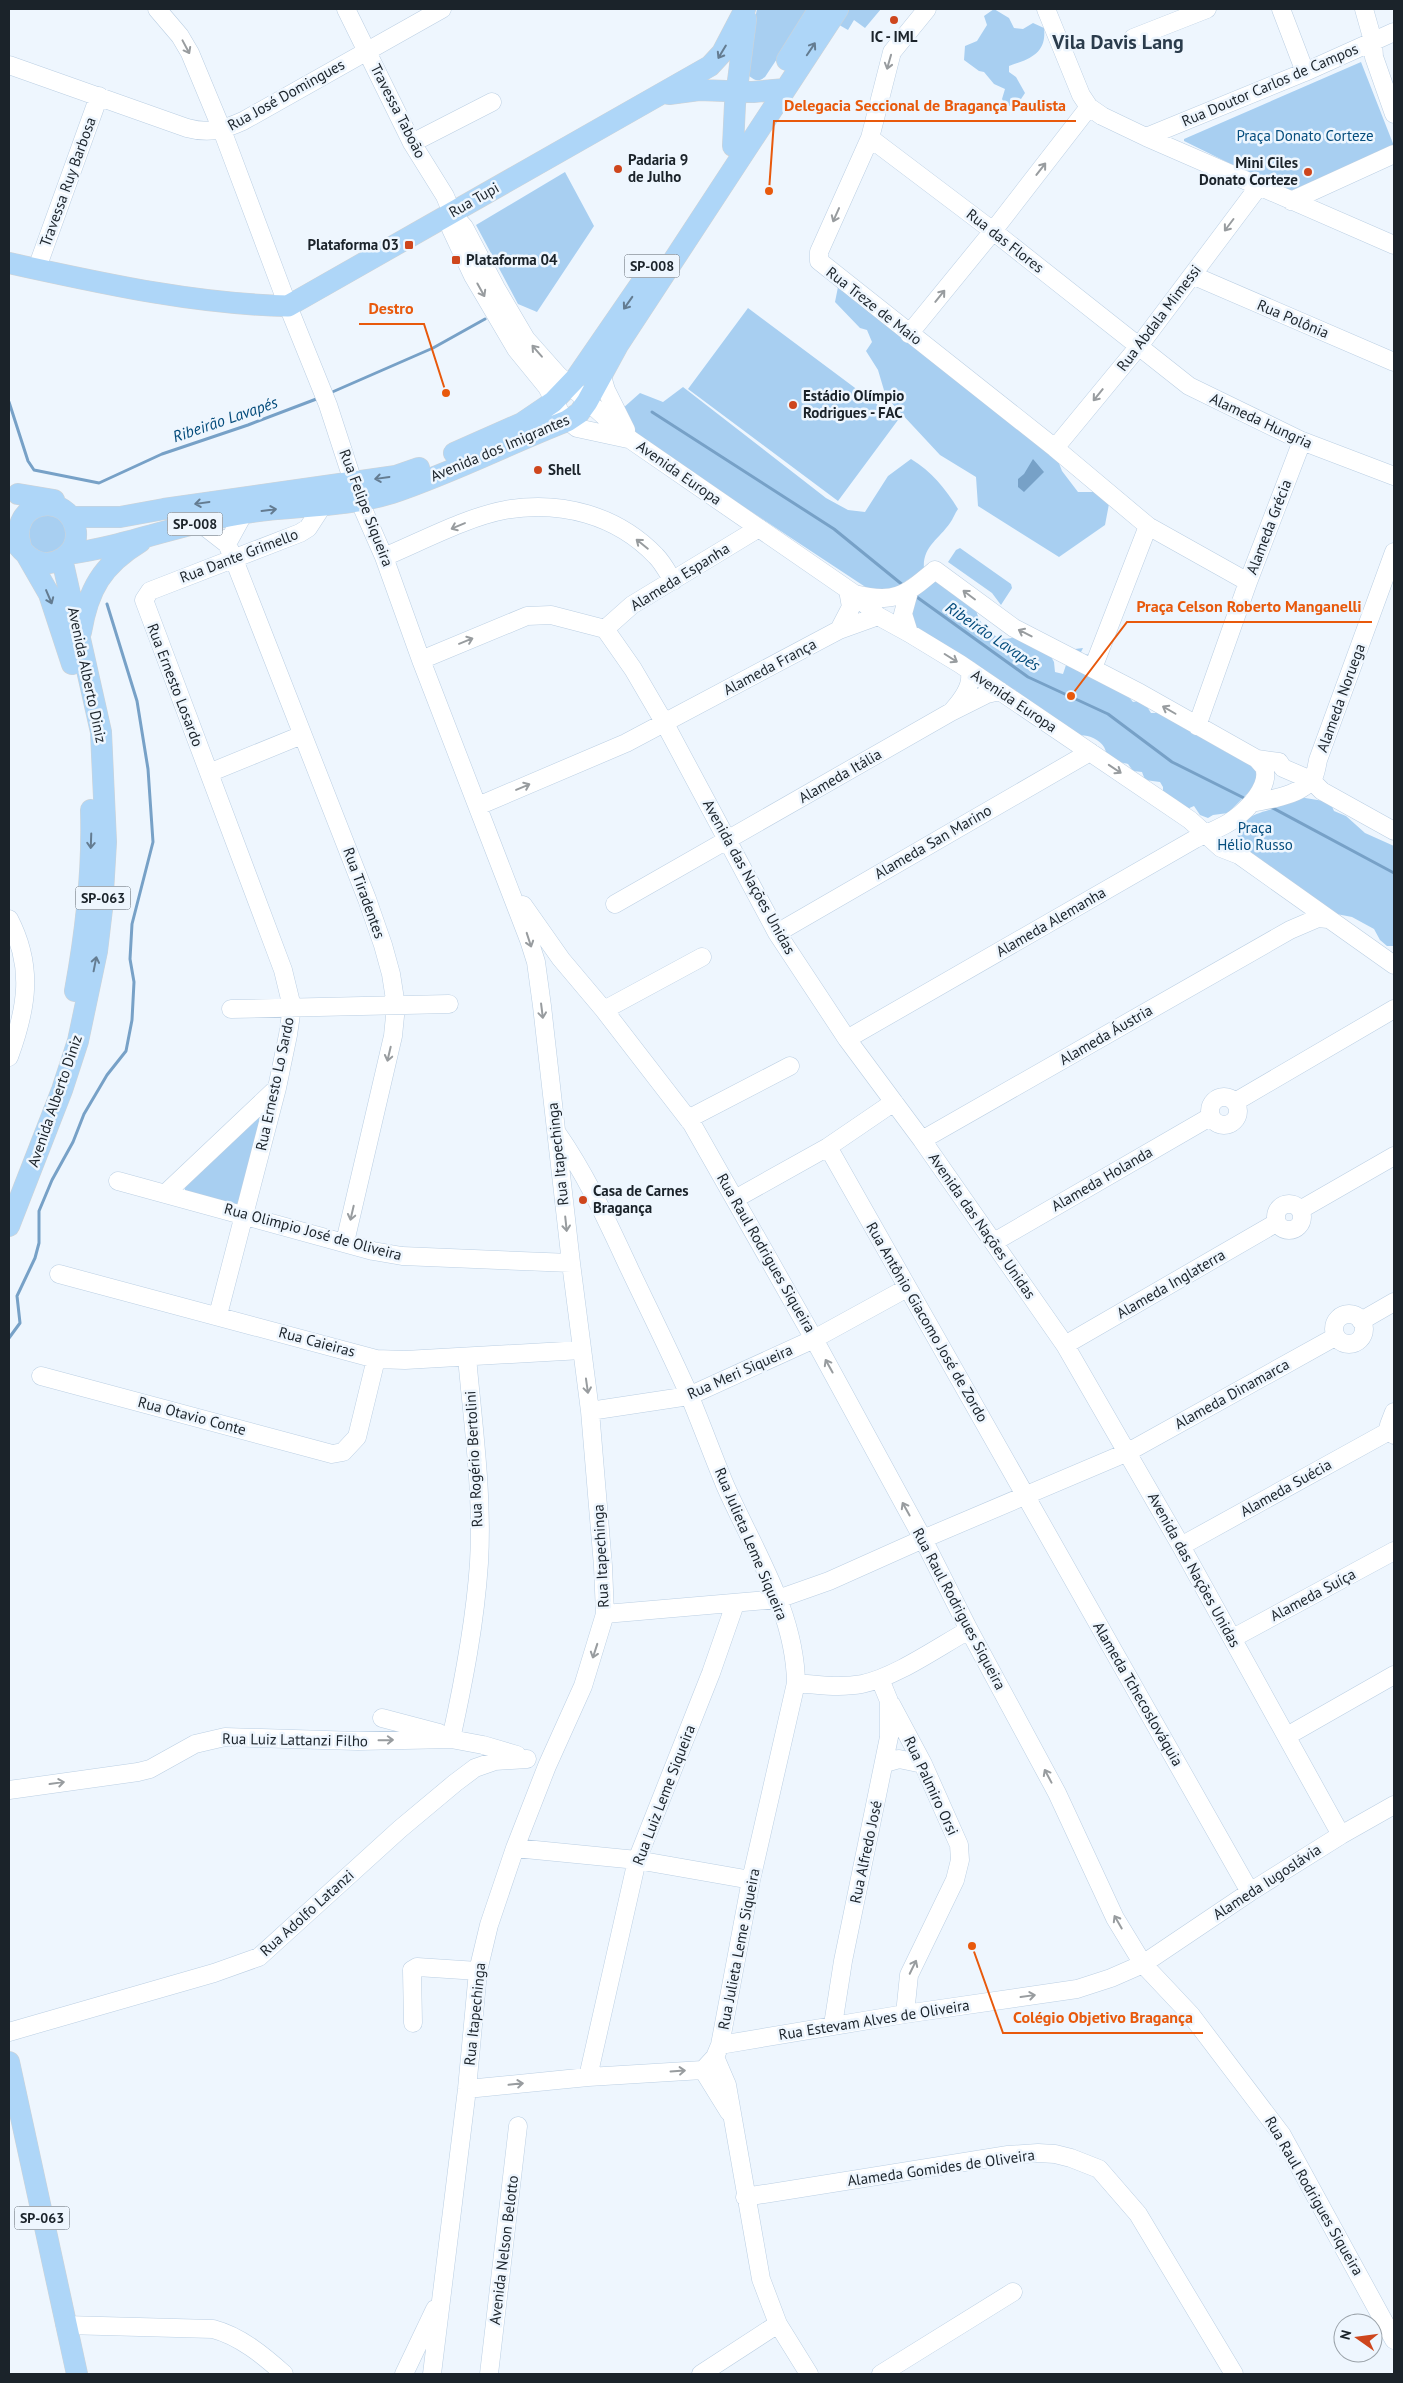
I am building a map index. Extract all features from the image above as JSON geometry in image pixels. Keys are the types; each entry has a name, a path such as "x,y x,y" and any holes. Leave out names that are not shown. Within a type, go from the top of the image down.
{"main road":[{"path":"733,146 736,93 746,9"},
{"name":"Rua Tupi","path":"288,306 661,95 717,61 746,9"},
{"name":"Avenida dos Imigrantes","path":"162,509 357,491 390,493 434,477 567,421 579,412 587,402 601,373 776,90 820,9"},
{"name":"Avenida dos Imigrantes","path":"18,546 34,560 43,563 53,563 65,556 244,513 323,505 410,472 515,427 553,402 570,386 733,146 838,9"},
{"name":"Rua Tupi","path":"661,95 699,90 736,93 776,90"},
{"path":"9,262 124,288 248,305 288,306"},
{"path":"14,492 89,506 162,509"},
{"name":"SP-008","path":"14,492 38,506 56,506 71,517 120,517 162,509"},
{"path":"18,546 18,528 22,518 38,506"},
{"path":"65,556 74,546 76,536 71,517"},
{"name":"SP-063","path":"80,640 84,612 91,590 100,577 120,556 154,534"},
{"name":"Avenida Alberto Diniz","path":"9,1186 62,1045 75,990 85,934 92,818 86,720 77,680 49,594 18,546"},
{"name":"Avenida Alberto Diniz","path":"9,1226 62,1090 78,1041 97,951 102,909 106,842 101,732 80,640 65,556"},
{"name":"SP-063","path":"9,2062 76,2374"},
{"name":"SP-063","path":"9,2111 63,2374"}],"street":[{"name":"Rua Felipe Siqueira","path":"157,9 180,36 190,54 222,130 288,306 328,405 357,491 384,557 421,660 509,886"},
{"name":"Travessa Taboão","path":"346,9 412,143 445,196 452,213"},
{"name":"Rua José Domingues","path":"9,65 187,128 202,132 222,130 248,118 442,9"},
{"name":"Rua Treze de Maio","path":"928,9 892,52 870,138 819,252 819,261 1055,448 1148,526 1248,582"},
{"path":"1046,9 1081,95 1089,107 1146,137 1394,245"},
{"path":"1133,38 1207,9"},
{"path":"1281,9 1305,72"},
{"path":"1364,9 1373,41 1374,57 1394,114"},
{"name":"Rua Doutor Carlos de Campos","path":"1146,137 1305,72 1394,32"},
{"name":"Travessa Ruy Barbosa","path":"37,268 99,96"},
{"path":"412,143 492,102"},
{"path":"909,334 993,231 1089,107"},
{"name":"Rua das Flores","path":"870,138 993,231 1139,346"},
{"path":"1291,201 1394,154"},
{"name":"Rua Abdala Mimessi","path":"1055,448 1139,346 1259,186"},
{"path":"452,213 451,228 473,276 516,349 547,387 553,402 567,421"},
{"name":"Avenida Europa","path":"452,213 464,227 496,288 526,338 570,386 631,440 851,592 878,616 909,632 969,670 1190,820 1221,848 1239,855 1394,965"},
{"name":"Rua Polônia","path":"1192,275 1394,362"},
{"name":"Alameda Hungria","path":"1139,346 1189,386 1205,395 1302,441 1394,476"},
{"name":"Avenida Europa","path":"601,373 606,390 631,440"},
{"name":"Avenida Europa","path":"567,421 577,428 631,440"},
{"name":"Alameda Grécia","path":"1198,726 1248,582 1302,441"},
{"name":"Rua Dante Grimello","path":"145,596 150,591 230,551 300,533 308,528 323,505"},
{"path":"384,557 468,522 504,510 570,509 594,514 624,531 657,556 673,581"},
{"path":"200,523 230,551 244,513"},
{"path":"1093,668 1148,526"},
{"name":"Alameda Espanha","path":"604,629 632,605 759,528"},
{"name":"Rua Tiradentes","path":"230,551 371,908 391,974 396,1006 393,1036 345,1242"},
{"name":"Alameda Noruega","path":"1308,782 1318,760 1394,552"},
{"path":"839,630 851,607 851,592 880,599 909,592 936,570 1014,628 1093,668 1257,759 1279,762 1283,768 1394,831"},
{"path":"909,592 903,614 909,632"},
{"name":"Rua Ernesto Losardo","path":"145,596 144,604 208,773"},
{"path":"421,660 527,616 551,615 604,629"},
{"name":"Alameda França","path":"478,806 597,756 839,630 878,616"},
{"name":"Avenida das Nações Unidas","path":"604,629 634,669 729,840 777,933 847,1039 922,1140 1065,1345 1181,1546 1341,1835"},
{"name":"Alameda Itália","path":"951,712 966,690 970,678 969,670"},
{"name":"Alameda Itália","path":"615,904 951,712 988,694 1000,692"},
{"path":"208,773 302,735"},
{"name":"Alameda San Marino","path":"777,933 1090,752"},
{"name":"Alameda Alemanha","path":"847,1039 1205,834 1234,820 1257,800 1266,774 1264,767 1257,759"},
{"name":"Rua Ernesto Lo Sardo","path":"208,773 283,970 292,1007 278,1088 218,1315"},
{"name":"Alameda Alemanha","path":"1257,800 1283,796 1308,782"},
{"path":"1190,820 1234,820 1231,836 1239,855"},
{"name":"Rua Raul Rodrigues Siqueira","path":"509,886 562,958 688,1119 736,1199 923,1539 969,1630 1057,1793 1115,1918 1143,1964 1191,2014 1282,2134 1394,2340"},
{"name":"Rua Itapechinga","path":"432,2374 467,2089 478,1971 489,1925 515,1848 547,1766 583,1686 605,1614 603,1566 590,1411 570,1263 536,962 509,886"},
{"path":"1290,930 1297,912 1297,897"},
{"name":"Alameda Áustria","path":"922,1140 1290,930 1318,918 1328,919"},
{"path":"9,919 23,954 26,979 24,1005 18,1033 9,1057"},
{"path":"604,1010 702,957"},
{"path":"536,962 543,959 562,958"},
{"path":"231,1009 449,1004"},
{"name":"Alameda Holanda","path":"994,1242 1210,1116 1221,1126 1231,1124 1235,1120 1238,1111 1235,1102 1394,1009"},
{"path":"688,1119 790,1066"},
{"path":"166,1193 278,1088"},
{"path":"736,1199 828,1147 894,1102"},
{"name":"Rua Julieta Leme Siqueira","path":"556,1130 577,1162 596,1199 689,1396 726,1487 778,1599 792,1645 796,1684 713,2057"},
{"name":"Rua Antônio Giacomo José de Zordo","path":"828,1147 1026,1497"},
{"name":"Alameda Inglaterra","path":"1065,1345 1276,1223 1286,1230 1295,1229 1302,1218 1300,1210 1394,1156"},
{"name":"Rua Olimpio José de Oliveira","path":"118,1181 402,1256 570,1263"},
{"name":"Rua Caieiras","path":"59,1274 218,1315 376,1359 405,1360 582,1350"},
{"name":"Rua Meri Siqueira","path":"590,1411 689,1396 814,1339 907,1288"},
{"name":"Alameda Dinamarca","path":"605,1614 778,1599 829,1581 1128,1452 1335,1336 1342,1343 1352,1344 1356,1342 1364,1330 1361,1321 1394,1302"},
{"name":"Rua Rogério Bertolini","path":"451,1739 470,1650 479,1561 478,1473 467,1357"},
{"name":"Rua Otavio Conte","path":"41,1376 332,1454 343,1452 350,1447 357,1436 376,1359"},
{"name":"Alameda Suécia","path":"1181,1546 1392,1432 1390,1420 1394,1412"},
{"name":"Alameda Tchecoslováquia","path":"1026,1497 1250,1892"},
{"name":"Alameda Suíça","path":"1232,1638 1394,1551"},
{"name":"Rua Luiz Leme Siqueira","path":"588,2077 637,1860 735,1604"},
{"path":"796,1684 832,1686 880,1680 969,1630"},
{"path":"1287,1736 1394,1675"},
{"name":"Rua Alfredo José","path":"833,2026 843,1962 885,1763 890,1701 880,1680"},
{"name":"Rua Palmiro Orsi","path":"890,1701 923,1764 959,1846 960,1860 955,1880 909,1975 905,2014"},
{"path":"382,1718 442,1734 451,1739"},
{"name":"Rua Luiz Lattanzi Filho","path":"9,1790 138,1772 150,1769 196,1744 225,1737 358,1741 451,1739 483,1745 527,1759"},
{"name":"Rua Adolfo Latanzi","path":"9,2032 214,1973 259,1957 400,1829 475,1768 495,1761 527,1759 547,1766"},
{"path":"885,1763 899,1759 923,1764"},
{"name":"Alameda Iugoslávia","path":"1143,1964 1250,1892 1341,1835 1394,1805"},
{"path":"515,1848 637,1860 751,1880"},
{"name":"Rua Estevam Alves de Oliveira","path":"713,2057 833,2026 1077,1989 1143,1964"},
{"path":"413,2023 412,1970 417,1967 478,1971"},
{"path":"467,2089 588,2077 713,2057 725,2107 732,2116 761,2279 778,2324 809,2374"},
{"name":"Avenida Nelson Belotto","path":"490,2374 518,2126"},
{"name":"Alameda Gomides de Oliveira","path":"746,2197 1008,2155 1038,2153 1071,2158 1100,2169 1138,2214 1234,2374"},
{"path":"881,2374 1014,2292"},
{"name":"Rua Itapechinga","path":"404,2374 440,2300"},
{"path":"701,2374 778,2324"},
{"path":"65,2325 213,2329 228,2333 236,2338 284,2374"}],"green space":[{"path":"757,9 810,9 765,77 761,80 753,79 749,76 747,59"},
{"path":"842,9 881,9 865,28 854,20 848,30 834,22"},
{"path":"994,9 1009,18 1014,28 1023,29 1033,23 1044,28 1043,44 1040,50 1030,58 1009,66 1009,72 1016,77 1025,93 1019,102 1010,106 1004,103 1002,99 1005,89 994,84 984,72 979,71 964,60 965,46 977,41 987,25 984,16"},
{"name":"Praça Donato Corteze","path":"1361,62 1394,146 1288,192 1184,141 1184,139"},
{"path":"565,172 594,226 537,312 518,304 476,225"},
{"path":"839,282 1055,453 1062,471 1078,492 1096,492 1109,504 1105,525 1059,557 978,506 976,477 940,455 886,397 878,370 866,351 872,342 867,330 860,328 835,302"},
{"name":"Estádio Olímpio Rodrigues - FAC","path":"748,308 898,420 838,501 688,389"},
{"path":"683,387 826,498 848,510 865,512 888,476 911,459 919,464 938,481 958,509 946,529 928,549 924,561 924,569 894,589 873,592 638,437 622,409 640,393 663,402"},
{"path":"43,510 68,523 63,550 36,555 24,530"},
{"path":"960,548 1011,584 1012,588 1001,605 992,593 948,562 956,550"},
{"path":"934,577 976,607 984,626 995,635 1007,639 1014,637 1049,653 1054,662 1055,672 1063,674 1066,665 1064,660 1075,649 1083,648 1081,652 1083,655 1092,654 1133,702 1139,701 1146,705 1151,713 1159,713 1226,752 1260,765 1253,795 1247,794 1228,813 1213,815 1208,818 1200,815 1194,806 1185,810 1178,806 1176,799 1170,802 1163,796 1163,787 1160,782 1145,780 1142,772 1133,771 1128,764 1112,761 1099,741 1087,736 1075,736 1016,692 1016,690 1002,687 975,663 899,619 898,602"},
{"name":"Praça Hélio Russo","path":"1299,797 1330,802 1334,811 1346,816 1365,833 1394,846 1394,946 1387,946 1380,940 1374,929 1352,917 1321,911 1240,846 1238,829 1242,823 1254,815 1278,807 1288,799"},
{"path":"257,1117 260,1118 239,1206 184,1196 186,1182"}],"shaded area":[{"path":"1033,459 1044,472 1024,492 1018,487 1018,479 1024,474"}],"waterway":[{"name":"Ribeirão Lavapés","path":"330,393 433,348 485,319"},
{"name":"Ribeirão Lavapés","path":"9,402 28,461 34,470 99,483 162,454 248,425 319,398"},
{"name":"Ribeirão Lavapés","path":"652,412 834,529 904,586"},
{"name":"Ribeirão Lavapés","path":"914,595 1028,677 1108,714 1172,762 1246,799"},
{"path":"9,1338 20,1323 17,1296 35,1258 39,1243 39,1211 52,1180 73,1142 84,1114 107,1075 126,1051 132,1020 134,982 130,959 132,924 153,842 148,769 137,701 107,604"},
{"name":"Ribeirão Lavapés","path":"1269,806 1394,873"}],"place":[{"name":"IC - IML","path":"894,20"},
{"name":"Padaria 9 de Julho","path":"618,169"},
{"name":"Mini Ciles Donato Corteze","path":"1308,172"},
{"name":"Delegacia Seccional de Bragança Paulista","path":"769,191"},
{"name":"Plataforma 03","path":"409,245"},
{"name":"Plataforma 04","path":"456,260"},
{"name":"Destro","path":"446,393"},
{"name":"Estádio Olímpio Rodrigues - FAC","path":"793,405"},
{"name":"Shell","path":"538,470"},
{"name":"Praça Celson Roberto Manganelli","path":"1071,696"},
{"name":"Casa de Carnes Bragança","path":"583,1200"},
{"name":"Colégio Objetivo Bragança","path":"972,1946"}],"district":[{"name":"Vila Davis Lang","path":"1118,42"}]}
